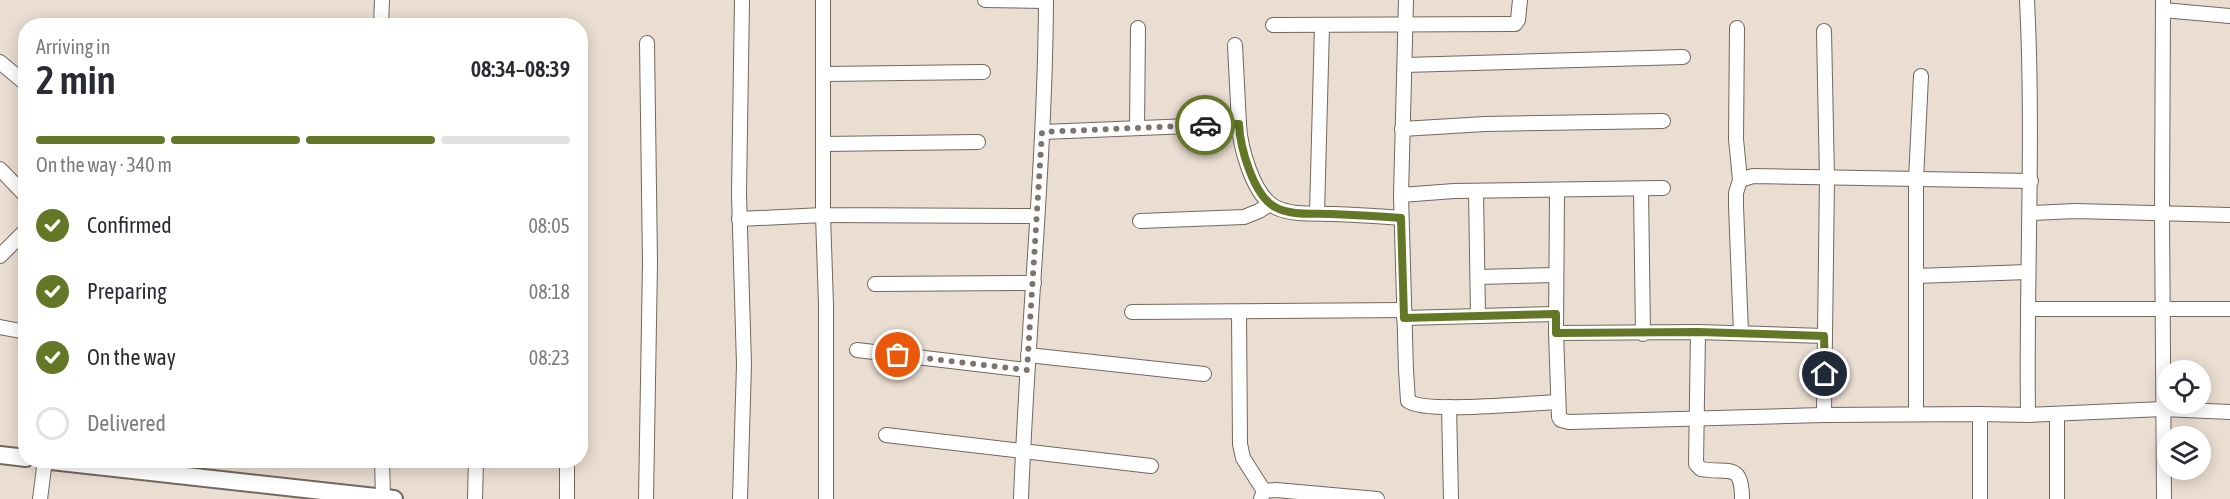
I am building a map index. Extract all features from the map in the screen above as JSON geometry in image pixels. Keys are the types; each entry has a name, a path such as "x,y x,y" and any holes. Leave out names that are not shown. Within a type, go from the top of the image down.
{"street":[{"path":"381,18 382,0"},
{"path":"740,499 744,365 739,219 742,0"},
{"path":"823,0 826,499"},
{"path":"985,0 1046,1 1045,98 1021,499"},
{"path":"1406,0 1401,218 1408,401 1413,405 1449,407 1558,402"},
{"path":"1273,25 1515,24 1518,20 1520,0"},
{"path":"2027,0 2031,64 2028,415"},
{"path":"2163,360 2163,5 2230,16"},
{"path":"1317,213 1322,26"},
{"path":"1137,128 1138,28"},
{"path":"1737,28 1736,139 1740,180 1736,193 1736,206 1741,333"},
{"path":"1824,31 1827,178 1824,415"},
{"path":"646,499 650,298 647,44"},
{"path":"1234,45 1240,140 1260,191 1270,204 1283,211 1401,218"},
{"path":"1405,65 1683,57"},
{"path":"0,62 18,77"},
{"path":"824,74 983,72"},
{"path":"1916,414 1916,180 1921,76"},
{"path":"1402,129 1485,124 1663,121"},
{"path":"1042,132 1239,124"},
{"path":"823,144 978,142"},
{"path":"0,169 18,188"},
{"path":"1740,180 1753,176 1916,180 1968,178 2031,181"},
{"path":"1401,195 1476,190 1663,188"},
{"path":"1641,189 1643,334"},
{"path":"1476,190 1478,315"},
{"path":"1557,190 1558,402 1560,418 1569,422 1824,415 2028,415 2157,409"},
{"path":"1140,221 1244,217 1270,204"},
{"path":"2030,213 2230,215"},
{"path":"739,219 823,215 1037,216"},
{"path":"0,256 18,238"},
{"path":"1916,276 2028,272"},
{"path":"1478,277 1556,275"},
{"path":"875,284 1034,283"},
{"path":"2028,309 2230,309"},
{"path":"1132,312 1556,314"},
{"path":"1239,312 1239,444 1243,458 1262,495 1276,490 1377,499"},
{"path":"0,327 18,330"},
{"path":"1556,333 1698,332 1824,336"},
{"path":"1698,332 1698,467 1706,470 1732,471 1738,474 1742,481 1742,499"},
{"path":"857,351 1204,374"},
{"path":"1449,407 1451,499"},
{"path":"2211,411 2230,412"},
{"path":"1980,414 1980,499"},
{"path":"2056,414 2057,499"},
{"path":"2163,414 2164,499"},
{"path":"886,435 1151,466"},
{"path":"0,455 18,457"},
{"path":"40,499 43,468"},
{"path":"109,468 389,498 383,468"},
{"path":"475,499 476,468"},
{"path":"567,468 567,499"}],"way so far":[{"path":"898,355 1027,370 1042,132 1205,125"}],"route":[{"path":"1205,125 1239,124 1244,155 1260,191 1274,207 1294,212 1401,218 1404,318 1556,314 1556,333 1698,332 1824,336 1825,374"}]}
